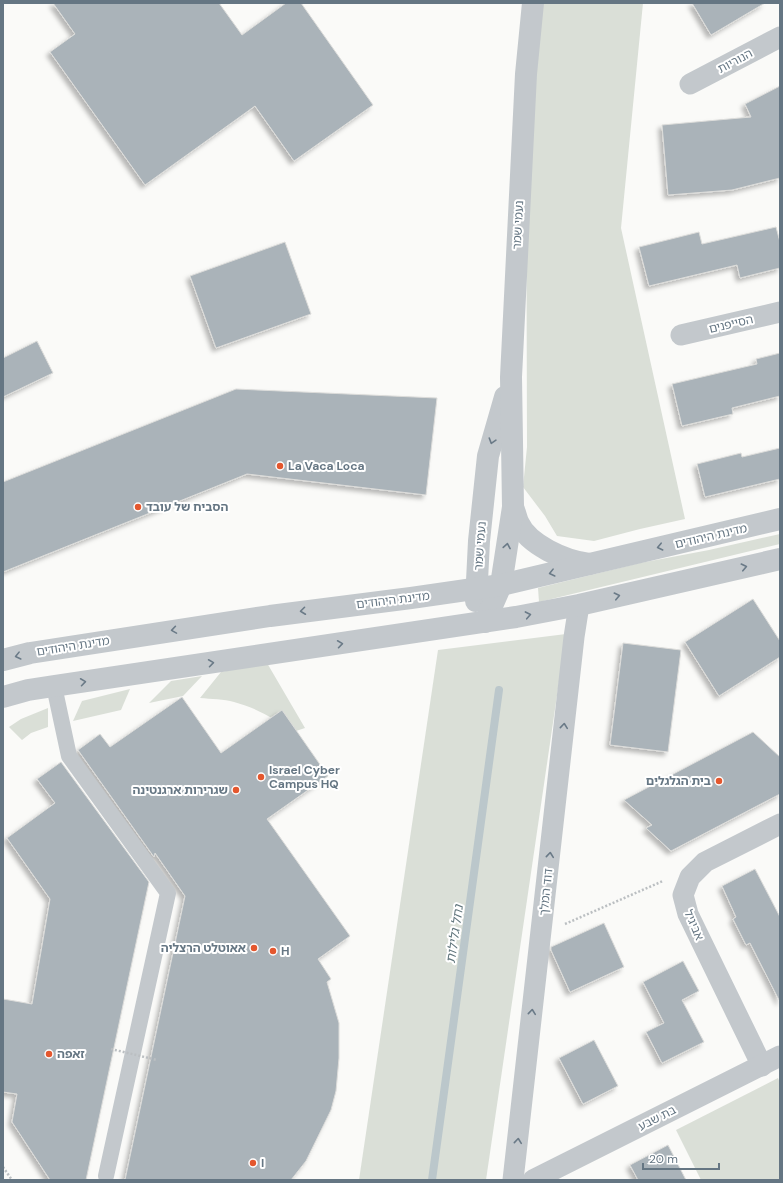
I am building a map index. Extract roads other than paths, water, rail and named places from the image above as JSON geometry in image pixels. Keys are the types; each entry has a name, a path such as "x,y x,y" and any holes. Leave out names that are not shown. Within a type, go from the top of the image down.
{"street":[{"name":"נעמי שמר","path":"524,3 526,74"},
{"name":"נעמי שמר","path":"480,623 500,585 513,507 511,377 526,74 533,3"},
{"name":"הנוריות","path":"690,84 780,37"},
{"name":"הסייפנים","path":"681,335 780,312"},
{"name":"נעמי שמר","path":"480,623 477,588 488,456 511,377"},
{"path":"513,507 518,523 524,532 544,548 554,554 578,562 590,564"},
{"name":"מדינת היהודים","path":"3,660 30,653 270,616 500,585 780,519"},
{"path":"441,593 450,586 465,568 480,541"},
{"path":"3,697 28,690 480,623 579,605 780,559"},
{"name":"דוד המלך","path":"513,1180 574,637 579,605"},
{"path":"54,686 69,756 168,893 106,1176"},
{"name":"אביגיל","path":"762,1066 688,914 683,894 690,877 705,862 780,824"},
{"name":"בת שבע","path":"533,1180 780,1056"}],"waterway":[{"name":"נחל גלילות","path":"432,1180 499,690"}],"place":[{"name":"La Vaca Loca","path":"280,466"},
{"name":"הסביח של עובד","path":"138,507"},
{"name":"Israel Cyber Campus HQ","path":"261,777"},
{"name":"בית הגלגלים","path":"719,781"},
{"name":"שגרירות ארגנטינה","path":"236,790"},
{"name":"אאוטלט הרצליה","path":"254,948"},
{"name":"H","path":"273,951"},
{"name":"זאפה","path":"49,1054"},
{"name":"I","path":"253,1163"}]}
